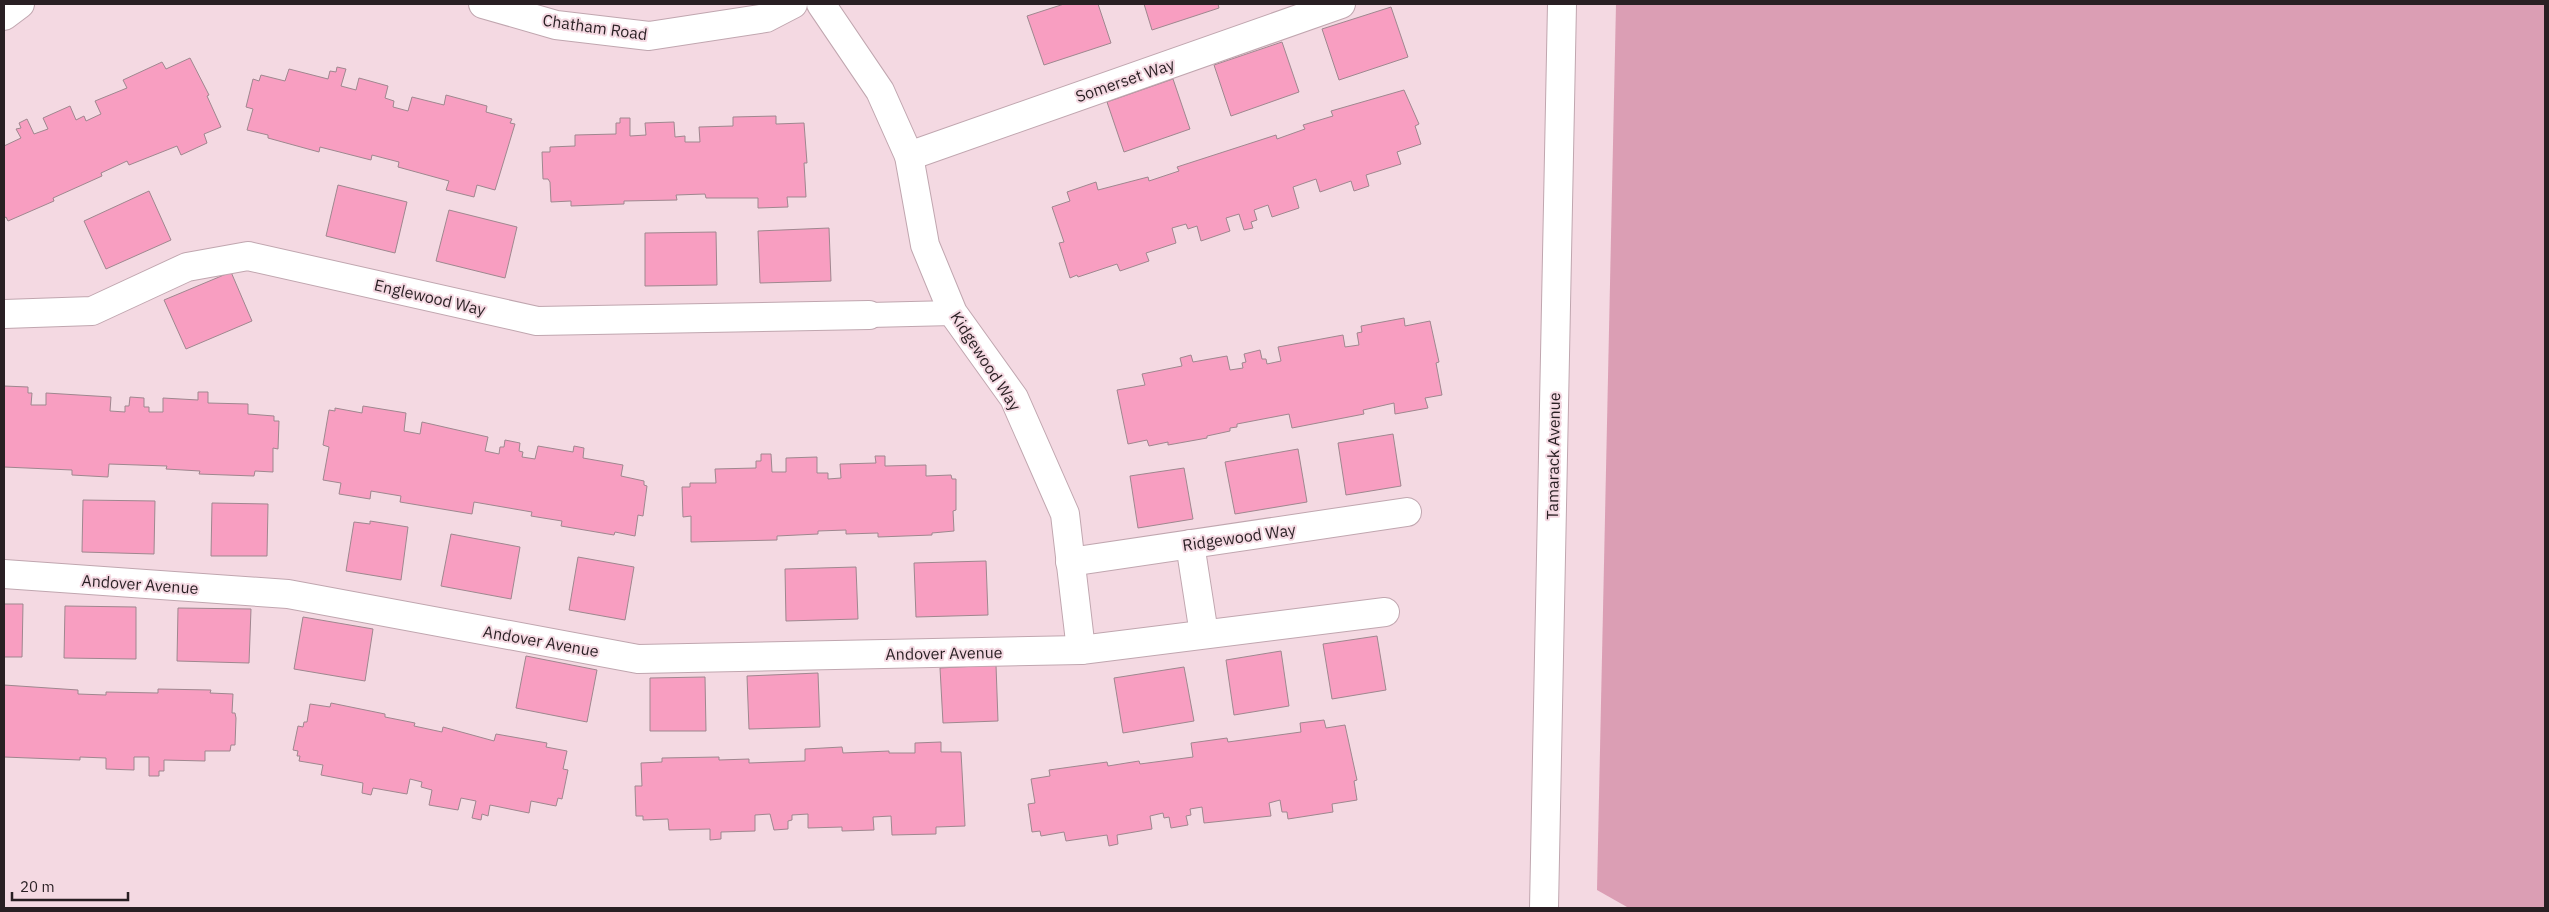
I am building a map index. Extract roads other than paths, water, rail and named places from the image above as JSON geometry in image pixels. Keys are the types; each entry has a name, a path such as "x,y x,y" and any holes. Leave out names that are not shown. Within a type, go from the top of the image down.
{"street":[{"name":"Chatham Road","path":"483,4 556,25 649,36 766,18 794,4"},
{"name":"Kidgewood Way","path":"821,4 880,91 909,156 925,245 953,313 1014,398 1064,514 1081,650"},
{"name":"Somerset Way","path":"909,156 1341,4"},
{"name":"Tamarack Avenue","path":"1544,908 1562,4"},
{"name":"Englewood Way","path":"4,314 92,311 187,267 248,256 537,322 869,315"},
{"name":"Ridgewood Way","path":"1070,562 1407,512"},
{"path":"1190,544 1204,634"},
{"name":"Andover Avenue","path":"4,574 288,594 638,659 1081,650"},
{"path":"1081,650 1385,612"}],"lane":[{"path":"869,315 953,313"}]}
